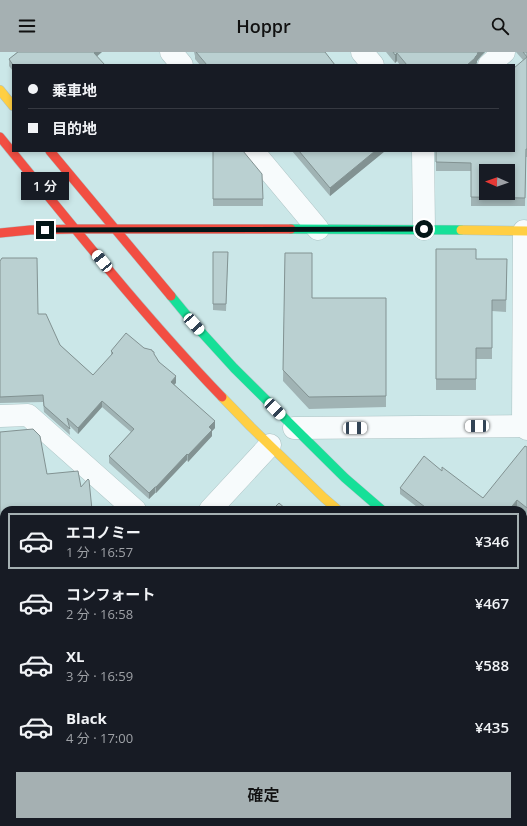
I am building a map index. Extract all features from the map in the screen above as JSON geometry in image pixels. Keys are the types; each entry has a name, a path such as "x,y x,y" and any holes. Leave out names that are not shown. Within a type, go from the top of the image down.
{"street":[{"path":"171,52 181,64"},
{"path":"362,52 372,64"},
{"path":"490,64 504,52"},
{"path":"0,90 12,105"},
{"path":"0,137 12,152"},
{"path":"12,152 128,293 194,369 333,506"},
{"path":"51,152 194,324 234,368 344,478 377,506"},
{"path":"254,152 318,229"},
{"path":"423,152 424,229"},
{"path":"0,233 30,230 76,229 424,229 525,231 526,427 294,428"},
{"path":"0,416 28,414 131,506"},
{"path":"214,506 270,445"}],"building":[{"path":"18,52 95,52 94,53 104,64 12,64 9,59"},
{"path":"196,52 325,52 334,64 206,64"},
{"path":"393,52 478,52 475,58 468,64 406,64 397,53 395,55"},
{"path":"527,57 527,149 525,198 515,198 515,164 479,164 479,197 471,197 471,163 436,162 436,152 515,152 515,67"},
{"path":"213,152 244,152 262,174 263,199 213,199"},
{"path":"300,152 374,152 330,188"},
{"path":"436,249 476,249 476,259 507,259 506,300 492,300 492,348 476,348 476,379 436,379"},
{"path":"213,252 228,252 226,304 213,304"},
{"path":"285,253 312,253 312,298 386,298 386,396 309,397 283,370"},
{"path":"2,258 37,258 38,314 46,314 60,345 93,375 113,353 111,351 126,333 144,348 152,350 159,362 176,376 171,382 215,421 209,427 212,430 149,493 109,456 134,429 102,401 78,428 67,418 70,429 44,406 43,395 0,397 0,261"},
{"path":"33,429 40,436 47,474 78,471 81,487 88,479 89,480 92,506 0,506 0,432"},
{"path":"525,446 527,447 527,506 524,506 517,500 512,506 424,506 400,488 424,456 442,471 442,467 483,498"}],"traffic: fast":[{"path":"291,229 461,230"},
{"path":"171,296 234,368 345,478 377,506"}],"traffic: slow":[{"path":"0,90 12,105"},
{"path":"461,230 527,231"},
{"path":"222,397 333,506"}],"traffic: jam":[{"path":"0,137 12,152"},
{"path":"12,152 136,302 222,397"},
{"path":"51,152 171,296"},
{"path":"0,233 30,230 76,229 291,229"}],"route":[{"path":"45,230 424,229"}]}
